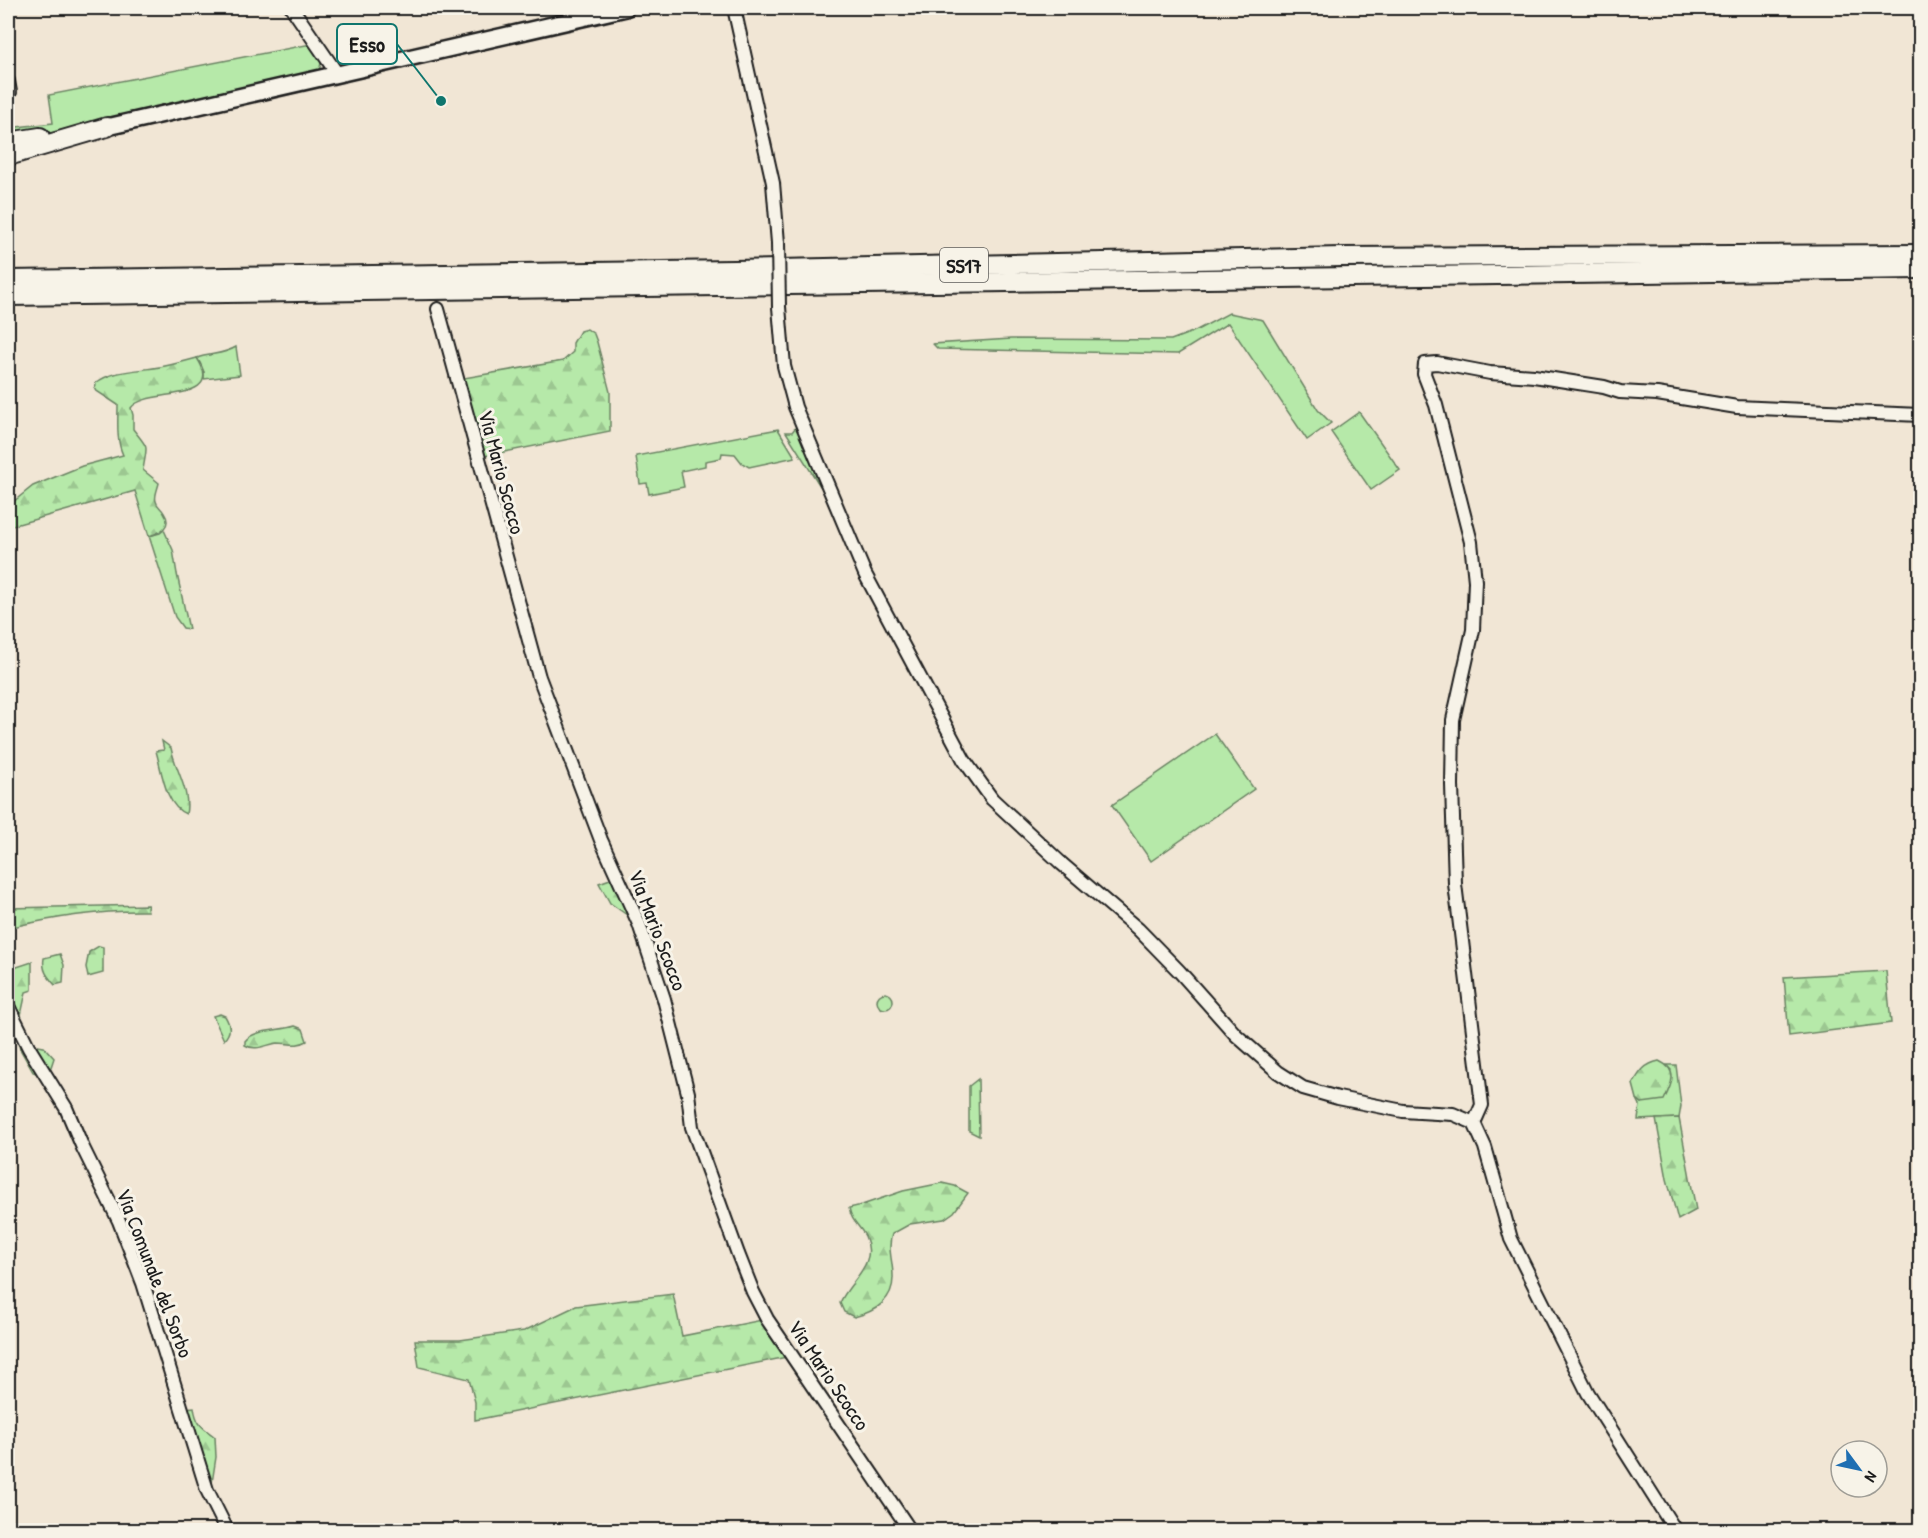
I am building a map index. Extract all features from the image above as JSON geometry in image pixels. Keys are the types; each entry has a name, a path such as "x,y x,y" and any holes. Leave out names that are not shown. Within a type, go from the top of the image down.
{"highway":[{"path":"8,142 107,127"},
{"path":"8,156 107,127"},
{"name":"SS17","path":"8,280 734,270 1329,257 1920,254"},
{"name":"SS17","path":"8,296 1920,269"}],"main road":[{"path":"107,127 626,8"}],"street":[{"path":"292,8 338,75"},
{"path":"734,8 773,183 784,366 795,407 865,574 964,760 992,799 1062,864 1138,929 1179,970 1236,1035 1278,1072 1303,1088 1338,1098 1403,1111 1453,1114 1474,1123 1485,1147 1510,1239 1588,1393 1675,1530"},
{"name":"Via Mario Scocco","path":"438,309 539,677 601,840 639,924 664,999 688,1093 692,1127 738,1254 767,1319 910,1530"},
{"path":"1474,1123 1482,1105 1455,884 1452,785 1453,720 1473,630 1475,581 1471,542 1437,405 1424,374 1425,364 1437,363 1490,373 1534,376 1604,387 1620,392 1657,394 1737,407 1920,415"},
{"name":"Via Comunale del Sorbo","path":"8,1006 29,1048 66,1108 119,1221 150,1304 207,1490 226,1530"}],"green space":[{"path":"311,44 321,61 317,74 65,131 8,140 8,128 53,123 49,95"},
{"path":"1229,313 1263,320 1318,410 1331,423 1307,440 1228,323 1178,354 938,349 933,344 1011,339 1171,340 1195,331"},
{"path":"587,329 594,334 597,342 610,392 610,431 480,457 458,379 563,361 573,352 573,343 580,331"},
{"path":"236,347 240,375 204,379 204,372 197,358"},
{"path":"197,358 204,373 202,383 181,393 139,402 131,408 133,429 146,448 143,470 159,483 156,499 157,505 166,518 164,528 149,536 135,491 8,527 8,506 33,486 82,466 123,455 118,437 118,405 95,390 96,383 111,375 157,368"},
{"path":"1359,412 1400,470 1371,490 1331,432"},
{"path":"796,427 827,490 820,486 786,432 792,432"},
{"path":"778,429 795,457 749,467 742,463 735,454 722,453 721,458 705,461 705,466 681,471 684,487 649,494 647,483 640,484 636,456"},
{"path":"164,530 173,550 189,629 183,628 175,617 149,536"},
{"path":"1215,734 1254,789 1151,861 1112,805"},
{"path":"162,741 171,748 182,781 186,797 186,814 173,804 165,787 156,751 164,750"},
{"path":"613,878 634,920 610,903 599,883"},
{"path":"148,905 148,911 77,915 8,928 8,908"},
{"path":"99,946 103,947 103,973 88,977 86,967 89,952"},
{"path":"60,954 64,965 63,983 55,985 46,973 44,958"},
{"path":"32,962 32,990 26,992 21,1015 23,1027 17,1035 8,1027 8,965 14,968"},
{"path":"1886,971 1891,1023 1789,1036 1784,977"},
{"path":"882,993 888,993 893,1001 891,1007 882,1009 877,1004 877,998"},
{"path":"220,1014 225,1016 229,1026 229,1032 224,1040 213,1016"},
{"path":"295,1026 303,1029 307,1041 296,1044 278,1043 257,1048 245,1045 245,1041 255,1034"},
{"path":"25,1035 31,1045 44,1047 54,1058 51,1067 41,1075 33,1072 20,1049 17,1038"},
{"path":"1659,1061 1671,1073 1669,1088 1664,1100 1642,1103 1637,1099 1633,1084 1643,1069"},
{"path":"1666,1065 1676,1065 1681,1106 1679,1118 1638,1120 1640,1105 1637,1099 1642,1103 1671,1070"},
{"path":"978,1079 979,1136 969,1131 969,1086"},
{"path":"1679,1118 1696,1210 1678,1220 1667,1179 1656,1119"},
{"path":"942,1183 955,1186 968,1193 954,1212 944,1219 910,1224 892,1234 890,1245 892,1284 887,1298 882,1304 862,1315 854,1317 844,1312 840,1303 866,1264 868,1255 865,1236 852,1217 849,1208 903,1191"},
{"path":"673,1294 682,1336 762,1320 787,1357 475,1420 475,1402 469,1379 419,1367 415,1340 460,1340 524,1331 576,1306"},
{"path":"194,1407 200,1425 215,1437 216,1457 212,1483 186,1408"}],"place":[{"name":"Esso","path":"441,101"}]}
